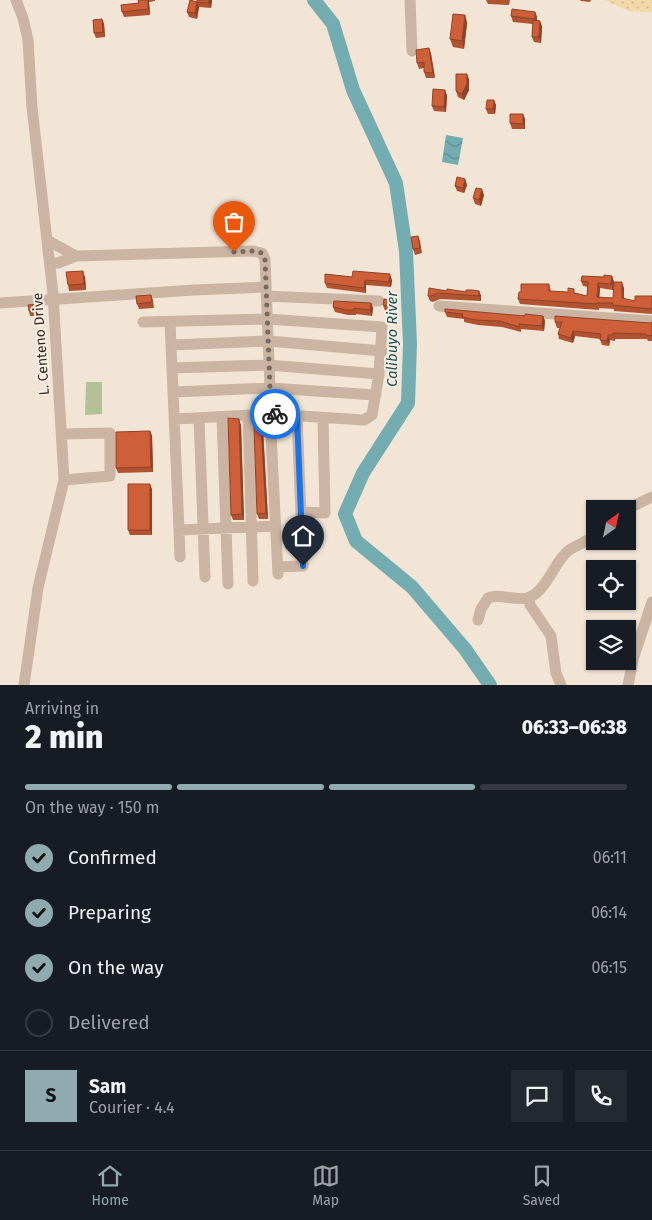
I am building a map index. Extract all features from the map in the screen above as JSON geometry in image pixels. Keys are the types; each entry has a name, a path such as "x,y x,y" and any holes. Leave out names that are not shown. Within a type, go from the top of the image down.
{"street":[{"name":"L. Centeno Drive","path":"16,0 23,18 28,40 32,107 54,301 64,480 38,588 24,685"},
{"path":"410,0 412,51"},
{"path":"47,240 76,256"},
{"path":"50,263 58,263 76,256 253,251 262,253 265,259 266,319 269,341 268,365 278,570 303,566 297,415"},
{"path":"0,303 54,301 194,290 266,292 379,301"},
{"path":"439,306 652,320"},
{"path":"143,322 266,319 383,323 382,351 376,395 372,415 364,420 270,414 175,419"},
{"path":"170,322 180,557"},
{"path":"172,345 269,341 382,351"},
{"path":"172,368 268,365 379,374"},
{"path":"174,392 270,388 376,395"},
{"path":"248,415 253,582"},
{"path":"222,417 228,584"},
{"path":"199,418 204,577"},
{"path":"301,512 325,513 322,418"},
{"path":"62,434 110,432 110,476 64,480"},
{"path":"636,505 652,497"},
{"path":"179,530 276,526"},
{"path":"478,620 481,609 488,598 493,596 518,599 529,598 549,578 568,551 586,542"},
{"path":"529,598 530,605 551,636 556,673 561,685"},
{"path":"628,685 634,656 652,602"}],"green space":[{"path":"86,382 102,382 102,414 85,415"}],"sand":[{"path":"605,0 652,0 652,12 628,11"}],"water":[{"path":"446,135 463,138 458,165 442,162"}],"building":[{"path":"138,0 148,0 148,9 122,12 121,5 139,3"},
{"path":"190,0 197,2 195,13 187,12"},
{"path":"197,0 209,0 209,3 197,2"},
{"path":"512,9 535,12 535,19 511,16"},
{"path":"453,14 465,15 462,41 450,39"},
{"path":"102,19 103,32 94,33 93,20"},
{"path":"533,20 540,21 539,37 532,37"},
{"path":"429,48 433,73 424,72 424,62 417,63 416,50"},
{"path":"456,74 467,74 467,84 462,94 456,91"},
{"path":"433,89 445,90 444,107 432,106"},
{"path":"487,100 494,100 493,109 486,109"},
{"path":"510,114 523,114 523,124 510,123"},
{"path":"457,177 465,179 463,188 455,186"},
{"path":"476,188 482,189 479,200 473,198"},
{"path":"418,236 420,248 413,249 411,237"},
{"path":"83,271 84,284 68,285 66,272"},
{"path":"353,271 390,274 389,282 365,280 364,288 325,283 325,274 352,277"},
{"path":"604,275 612,276 611,284 598,283 597,297 613,298 614,282 622,282 622,298 635,301 635,296 652,296 652,309 612,305 613,303 597,304 518,299 519,292 521,292 521,284 549,284 549,291 568,292 568,288 574,289 574,293 587,296 588,282 581,281 582,276 604,277"},
{"path":"429,288 447,291 447,289 466,292 466,290 479,291 479,296 438,293 428,296"},
{"path":"151,295 152,302 137,304 136,296"},
{"path":"384,299 390,300 389,306 383,305"},
{"path":"334,301 371,303 370,310 354,308 354,310 346,310 333,307"},
{"path":"39,304 39,311 29,311 28,305"},
{"path":"445,309 543,316 542,326 519,324 519,327 500,321 476,320 462,317 463,314 445,312"},
{"path":"555,316 652,322 652,336 646,334 613,333 613,335 608,335 607,341 600,340 601,334 573,331 571,338 558,334 562,322 555,322"},
{"path":"228,418 239,419 242,514 231,515"},
{"path":"257,425 261,425 266,513 257,514 254,427 257,427"},
{"path":"150,431 151,467 116,468 116,432"},
{"path":"128,484 150,484 150,530 128,530"}],"waterway":[{"name":"Calibuyo River","path":"314,0 333,24 353,90 396,183 406,251 410,344 408,403 363,473 345,514 356,541 412,587 465,649 490,685"}],"way so far":[{"path":"234,252 253,251 262,253 265,259 270,414 275,414"}],"route":[{"path":"275,414 297,415 303,566"}]}
